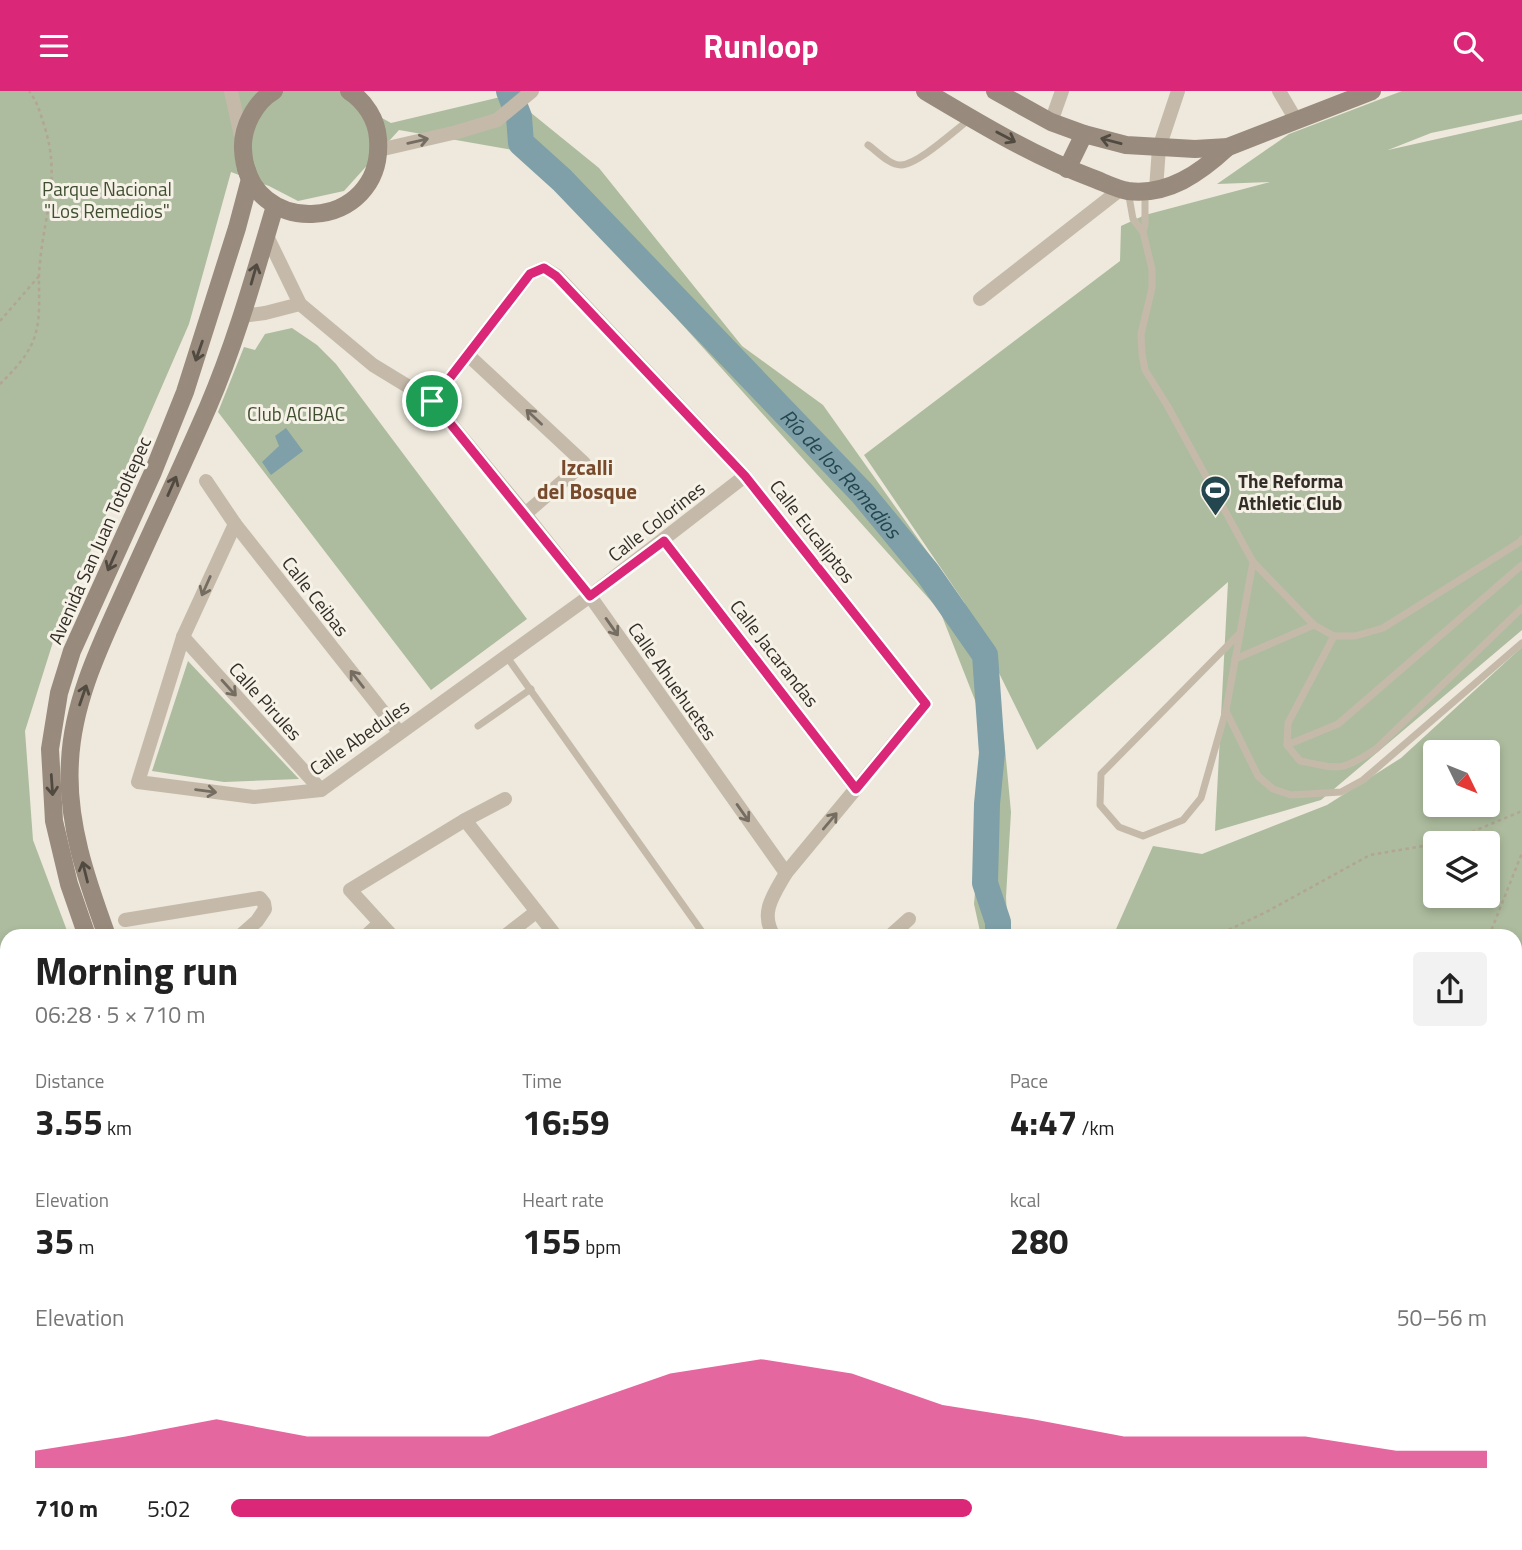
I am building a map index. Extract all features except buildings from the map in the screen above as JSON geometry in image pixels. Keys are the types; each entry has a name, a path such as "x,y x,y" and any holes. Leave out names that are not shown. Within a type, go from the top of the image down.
{"main road":[{"path":"253,91 254,111"},
{"path":"275,91 254,111 246,129 243,148 246,168 257,189 275,206 297,214 309,215 320,215 343,208 362,193 374,173 379,150 378,134 365,105 349,91"},
{"path":"925,91 1067,169 1138,190 1175,184 1203,170 1228,147"},
{"path":"995,91 1051,122 1084,134 1126,145 1195,149 1228,147 1372,91"},
{"path":"1067,169 1084,134"},
{"name":"Avenida San Juan Totoltepec","path":"85,929 69,884 54,821 50,749 59,693 72,651 153,472 185,392 237,228 250,179 246,168"},
{"path":"104,929 85,877 72,811 70,762 77,712 96,656 209,404 242,316 275,206"},
{"path":"237,228 224,300 242,316"}],"street":[{"path":"231,91 243,148"},
{"path":"379,150 457,132 501,117 532,91"},
{"path":"1051,122 1062,91"},
{"path":"981,299 1138,190 1159,148 1178,91"},
{"path":"1279,91 1296,120"},
{"name":"Calle Ahuehuetes","path":"266,234 300,304 373,365 432,401 525,514 590,596 786,873"},
{"name":"Calle Eucaliptos","path":"432,401 530,274 544,268 556,276 745,476 926,704 786,873 768,904 767,920 771,929"},
{"path":"242,316 300,304"},
{"path":"468,355 584,463 525,514"},
{"name":"Calle Colorines","path":"590,596 745,476"},
{"name":"Calle Ceibas","path":"206,481 234,524 399,732"},
{"name":"Calle Abedules","path":"234,524 183,638 138,782 254,797 321,790 590,596"},
{"name":"Calle Jacarandas","path":"664,541 856,789"},
{"name":"Calle Pirules","path":"183,638 321,790"},
{"path":"384,929 350,890 465,820 505,799"},
{"path":"465,820 550,929"},
{"path":"125,920 260,898 265,909 248,929"},
{"path":"514,929 536,912"},
{"path":"898,929 909,919"},
{"path":"374,929 379,924"}],"lane":[{"path":"868,145 891,162 901,165 914,161 971,118"},
{"path":"1138,190 1133,219 1143,232 1152,269 1152,288 1141,334 1145,370 1253,562 1314,625 1335,636 1355,636 1383,628 1521,541"},
{"path":"1138,190 1145,224 1143,232"},
{"path":"1240,634 1101,774 1100,805 1119,827 1143,836 1183,820 1201,798 1226,710 1235,659 1240,634 1253,562"},
{"path":"1287,745 1338,724 1522,565"},
{"path":"1335,636 1288,723 1287,745 1300,761 1339,769 1376,749 1522,608"},
{"path":"1235,659 1314,625"},
{"path":"1226,710 1258,776 1273,789 1291,796 1341,792 1363,781 1522,643"},
{"path":"506,656 700,929"},
{"path":"478,726 531,689"}],"path":[{"path":"0,384 24,359 36,333 46,219 53,183 52,150 36,100 29,91"},
{"path":"0,321 40,275"},
{"path":"1474,831 1522,811"},
{"path":"1231,929 1370,855 1423,846"},
{"path":"1492,929 1522,853"}],"green space":[{"name":"Parque Nacional \"Los Remedios\"","path":"0,91 346,91 344,97 391,123 509,95 599,168 742,346 823,405 931,557 992,664 1004,738 1011,812 1006,897 1008,929 979,929 974,904 979,846 980,713 940,611 598,231 513,150 399,130 344,191 298,201 269,186 231,172 189,324 58,626 25,731 33,840 66,929 0,929"},
{"name":"The Reforma Athletic Club","path":"1402,91 1522,91 1522,114 1431,133 1388,150 1522,120 1522,630 1321,800 1215,831 1228,582 1037,750 964,602 864,455 1120,261 1121,226 1145,215 1270,182 1217,184 1289,134"},
{"name":"Club ACIBAC","path":"292,328 317,345 336,364 527,619 431,690 218,412 244,347 255,350 265,334"},
{"path":"1522,647 1522,929 1116,929 1153,846 1202,854 1327,805 1401,758"},
{"path":"188,661 299,779 224,782 152,771"}],"water":[{"path":"286,428 303,451 271,475 262,462 279,446 275,436"}],"waterway":[{"name":"Río de los Remedios","path":"509,91 519,117 521,143 562,180 862,493 927,572 985,655 992,753 987,804 985,883 998,929"}],"place":[{"name":"The Reforma Athletic Club","path":"1215,518"}],"district":[{"name":"Izcalli del Bosque","path":"587,479"}],"route":[{"path":"544,268 556,276 745,476 926,704 856,789 664,541 590,596 432,401 530,274 544,268"}]}
